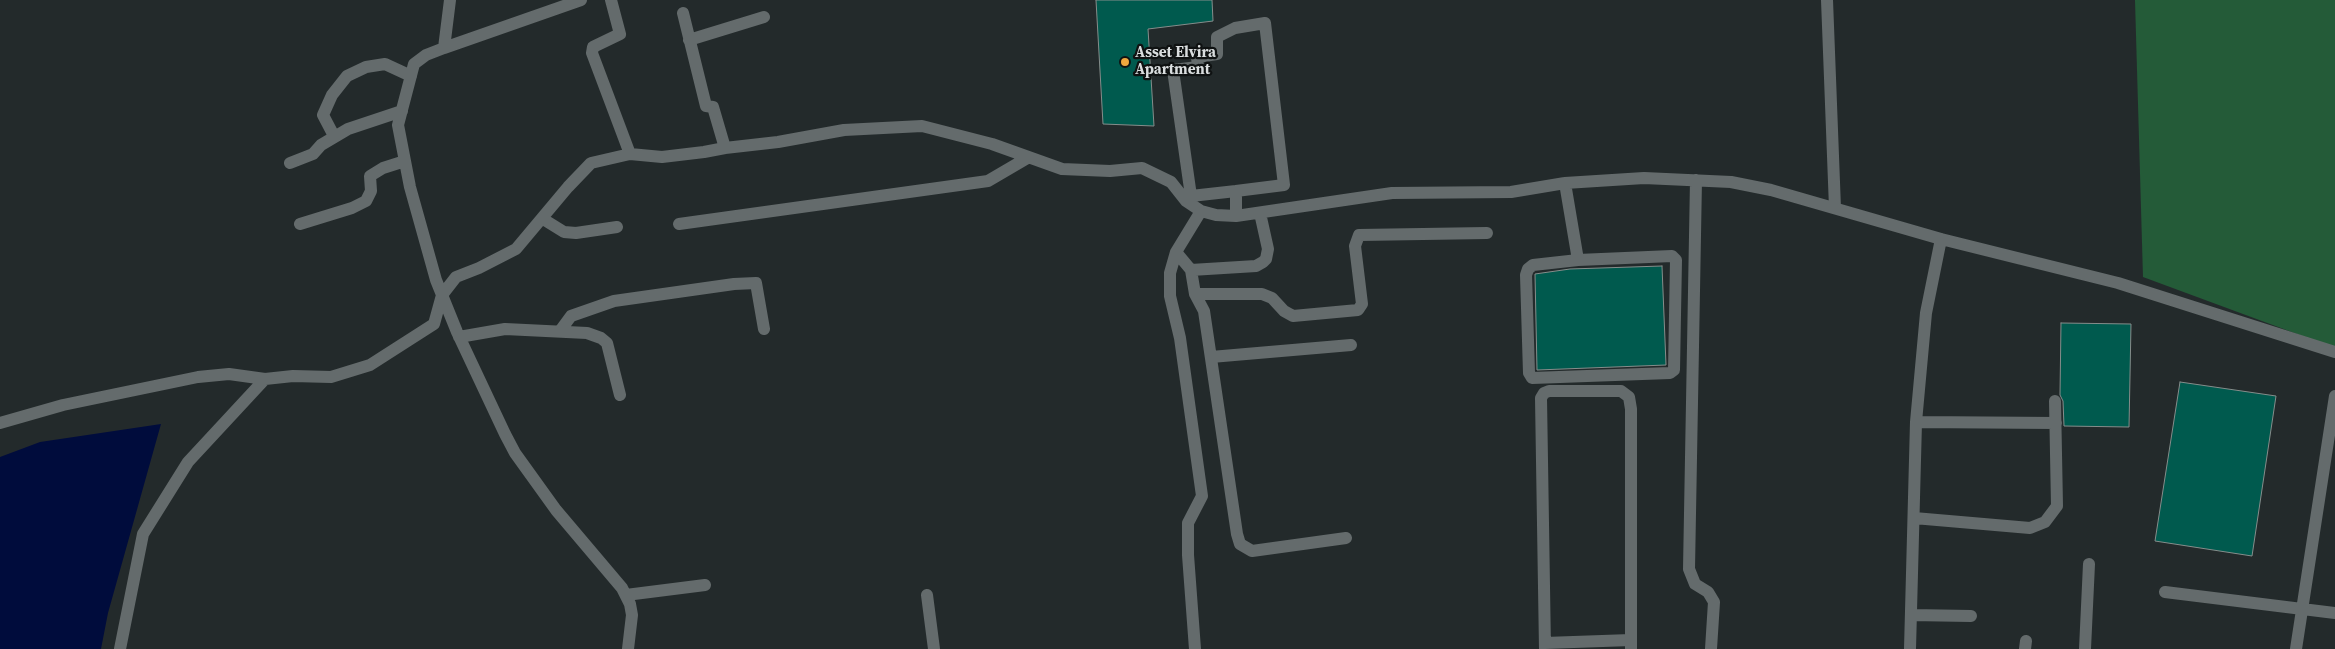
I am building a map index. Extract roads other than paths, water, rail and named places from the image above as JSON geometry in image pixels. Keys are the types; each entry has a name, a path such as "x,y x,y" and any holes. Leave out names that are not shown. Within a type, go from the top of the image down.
{"street":[{"path":"444,48 450,0"},
{"path":"581,0 426,55 414,64 398,125 410,187 442,295 459,337 515,453 556,510 626,595 632,615 628,649"},
{"path":"611,0 620,34 593,47 592,53 630,154"},
{"path":"1827,0 1835,208"},
{"path":"683,13 706,106 714,107 726,148"},
{"path":"689,40 764,17"},
{"path":"1265,23 1284,185 1236,191 1191,196 1173,70 1198,67 1198,57 1217,54 1216,37 1235,28 1265,23"},
{"path":"334,136 323,114 332,95 347,76 366,67 385,64 411,76"},
{"path":"290,163 313,154 321,145 334,136 402,111"},
{"path":"0,423 63,405 198,377 229,374 265,379 293,376 331,376 370,365 434,324 442,295 456,277 479,268 516,249 568,187 591,163 630,154 662,157 778,142 844,130 922,126 992,144 1062,169 1110,171 1142,168 1171,182 1186,201 1201,211 1216,215 1236,216 1260,213 1392,193 1511,192 1566,182 1644,178 1731,182 1771,190 1940,239 2118,283 2335,352"},
{"path":"679,224 988,180 1029,157"},
{"path":"300,224 352,208 366,200 371,191 370,176 383,168 405,161"},
{"path":"1696,180 1689,569 1695,584 1708,592 1714,602 1711,649"},
{"path":"1566,182 1578,260"},
{"path":"1236,191 1236,216"},
{"path":"1195,649 1188,555 1188,524 1202,496 1180,338 1170,296 1170,273 1176,252 1201,211"},
{"path":"1191,270 1256,266 1263,262 1266,259 1268,249 1260,213"},
{"path":"542,219 564,232 576,234 617,227"},
{"path":"1195,294 1262,294 1272,298 1284,312 1293,316 1358,310 1362,304 1355,246 1359,235 1487,233"},
{"path":"1910,649 1916,422 1926,313 1940,239"},
{"path":"1176,252 1191,270 1195,294 1204,312 1240,544 1252,551 1346,538"},
{"path":"1672,256 1676,260 1674,370 1670,373 1532,378 1529,373 1526,275 1528,269 1533,265 1578,260 1672,256"},
{"path":"560,331 571,316 614,301 734,284 756,283 764,329"},
{"path":"459,337 505,329 587,333 601,338 607,343 620,395"},
{"path":"1210,357 1350,345"},
{"path":"120,649 142,534 188,462 265,379"},
{"path":"1621,390 1629,397 1631,645 1545,646 1541,398 1544,393 1549,391 1621,390"},
{"path":"2296,649 2335,396"},
{"path":"1914,518 2030,528 2045,522 2057,506 2055,400"},
{"path":"1916,422 2056,423"},
{"path":"2085,649 2089,564"},
{"path":"626,595 705,584"},
{"path":"2165,592 2335,613"},
{"path":"927,595 934,649"},
{"path":"1911,615 1971,616"}],"place":[{"name":"Asset Elvira Apartment","path":"1125,62"}]}
